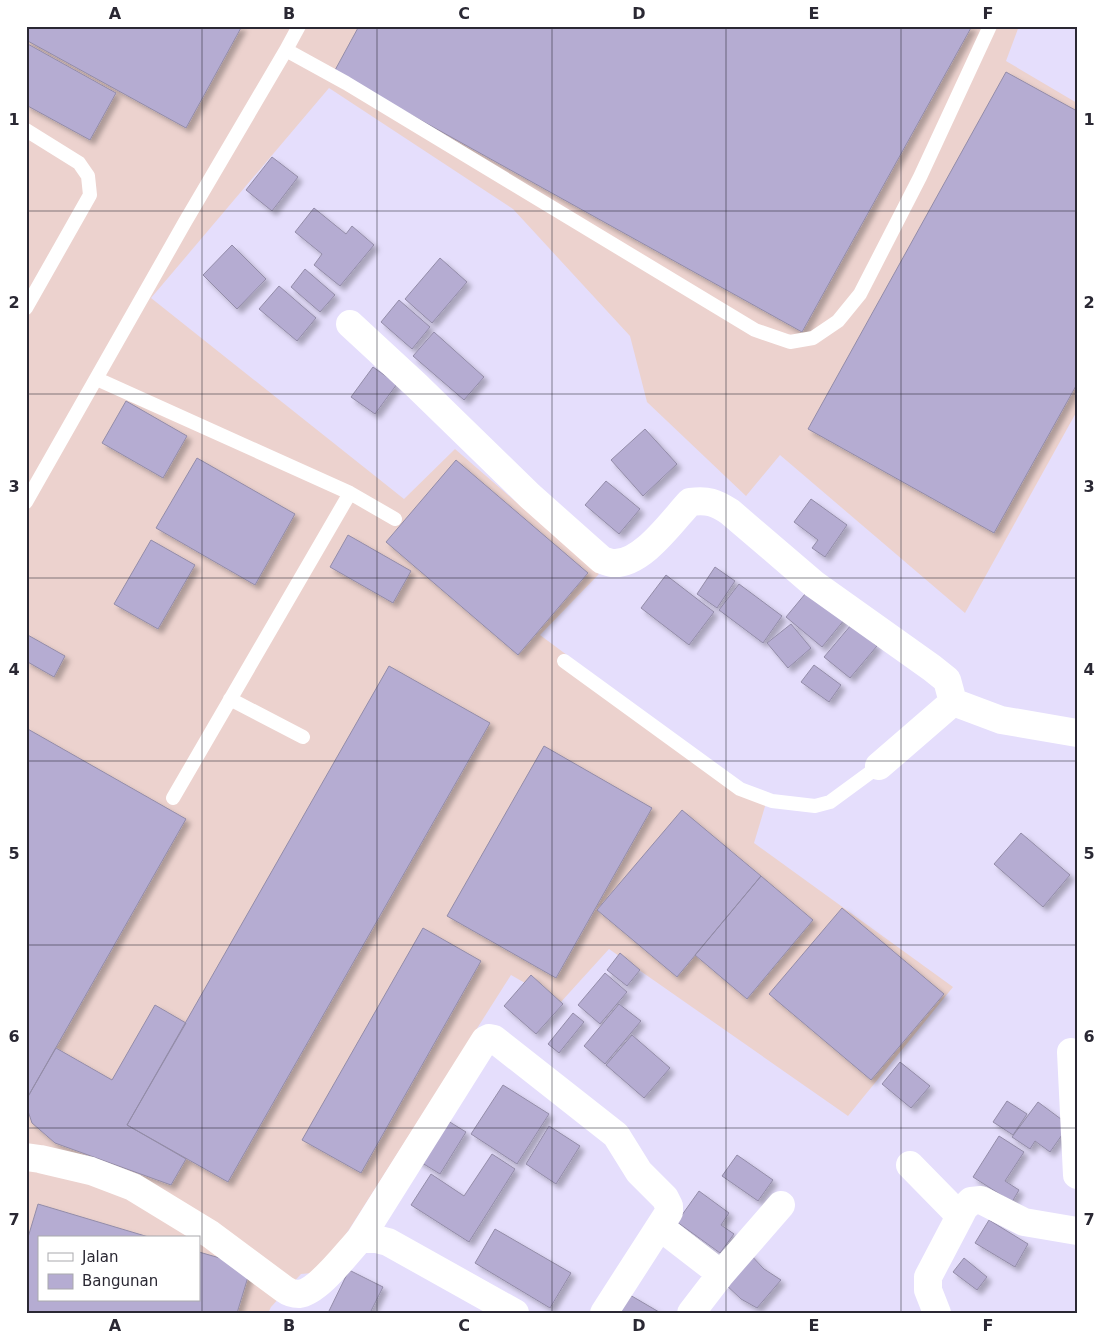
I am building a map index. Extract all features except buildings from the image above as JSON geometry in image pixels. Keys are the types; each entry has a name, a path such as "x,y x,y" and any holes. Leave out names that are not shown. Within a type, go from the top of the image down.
{"street":[{"path":"350,324 530,496 602,560 613,563 635,558 650,546 690,502 705,500 718,504 730,512 814,584 947,680 953,702"},
{"path":"953,702 1001,720 1077,733"},
{"path":"878,766 953,702"},
{"path":"26,1157 91,1171 133,1187 210,1234 284,1289 299,1294 317,1286 360,1239 485,1040 489,1038 494,1039 616,1135 639,1172 667,1202 668,1212 660,1227 604,1313"},
{"path":"1070,1052 1077,1175"},
{"path":"910,1164 960,1216"},
{"path":"937,1313 928,1290 928,1277 964,1208 971,1201 981,1200 1024,1222 1077,1231"},
{"path":"691,1313 721,1274 781,1205"},
{"path":"660,1227 721,1274"},
{"path":"360,1239 376,1239 388,1242 515,1313"}],"lane":[{"path":"26,502 299,26"},
{"path":"286,50 346,83 755,330 790,342 813,338 838,321 860,294 920,177 990,26"},
{"path":"26,130 79,162 88,176 90,195 26,308"},
{"path":"97,379 350,493 395,519"},
{"path":"173,798 350,493"},
{"path":"564,662 740,789 772,801 814,806 830,802 878,766"},
{"path":"230,699 303,737"}],"shaded area":[{"path":"26,26 1019,26 1006,61 1077,103 1077,411 965,613 780,455 746,496 647,402 630,336 513,209 329,88 151,298 404,499 455,449 599,574 540,635 766,803 754,843 953,987 848,1116 609,949 560,1003 511,975 322,1272 301,1274 271,1307 268,1313 26,1313"}]}
